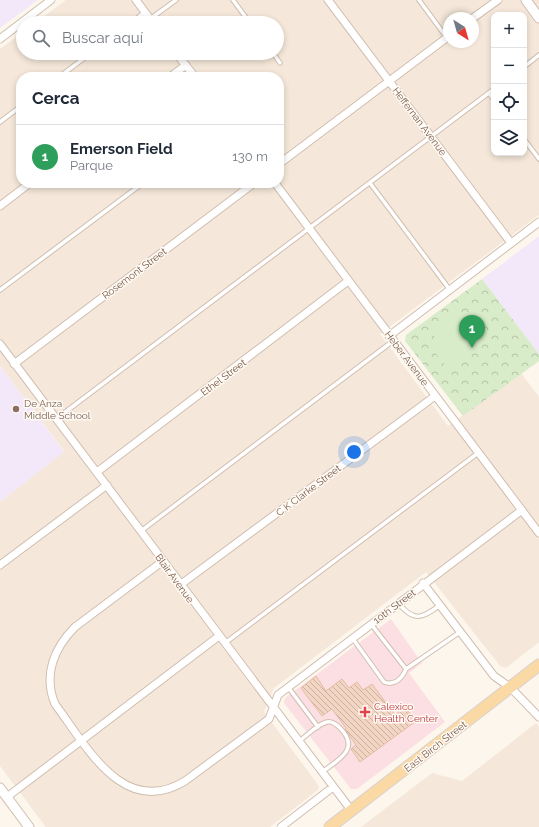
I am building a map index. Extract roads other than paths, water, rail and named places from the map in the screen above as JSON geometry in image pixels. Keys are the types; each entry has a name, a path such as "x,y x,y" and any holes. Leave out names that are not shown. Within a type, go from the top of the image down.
{"main road":[{"name":"East Birch Street","path":"330,827 539,665"}],"street":[{"path":"30,16 51,0"},
{"path":"136,0 148,16"},
{"name":"Heffernan Avenue","path":"328,0 511,243"},
{"path":"479,14 498,0"},
{"path":"526,0 537,12"},
{"path":"0,39 16,27"},
{"path":"284,160 443,41"},
{"path":"182,60 191,72"},
{"path":"177,72 186,65"},
{"path":"0,206 23,188"},
{"name":"Rosemont Street","path":"14,364 247,188"},
{"name":"Heber Avenue","path":"279,188 348,282 539,533"},
{"path":"391,338 450,290 539,222"},
{"name":"Ethel Street","path":"97,472 348,282"},
{"name":"Blair Avenue","path":"0,344 107,485 224,644 351,810"},
{"name":"C K Clarke Street","path":"180,585 435,396"},
{"path":"0,565 107,485"},
{"name":"10th Street","path":"163,561 75,628 63,639 55,653 51,667 52,695 55,704 110,775 127,786 153,792 177,786 270,719 278,695 398,602 522,510"},
{"path":"424,583 494,676 511,688 538,713"},
{"path":"7,797 219,636"},
{"path":"281,827 334,787"},
{"path":"0,788 29,827"}],"lane":[{"path":"158,16 176,0"},
{"path":"233,0 245,16"},
{"path":"418,0 443,31"},
{"path":"140,16 145,12"},
{"path":"527,65 539,55"},
{"path":"66,72 82,60"},
{"path":"56,419 431,136 489,93 491,96"},
{"path":"0,122 16,110"},
{"path":"527,143 539,159"},
{"path":"370,183 450,290"},
{"path":"0,290 136,188"},
{"path":"141,531 391,338"},
{"path":"224,644 478,453"},
{"path":"398,602 411,616 418,617 424,616 440,605"},
{"path":"371,623 406,669"},
{"path":"352,638 384,682 389,684 397,681 404,675 406,669 460,632"},
{"path":"288,687 318,727"},
{"path":"299,741 329,721 341,729 349,742 348,750 344,756 322,772"}],"place":[{"name":"Emerson Field","path":"472,348"},
{"name":"De Anza Middle School","path":"16,409"},
{"name":"Calexico Health Center","path":"365,712"}]}
